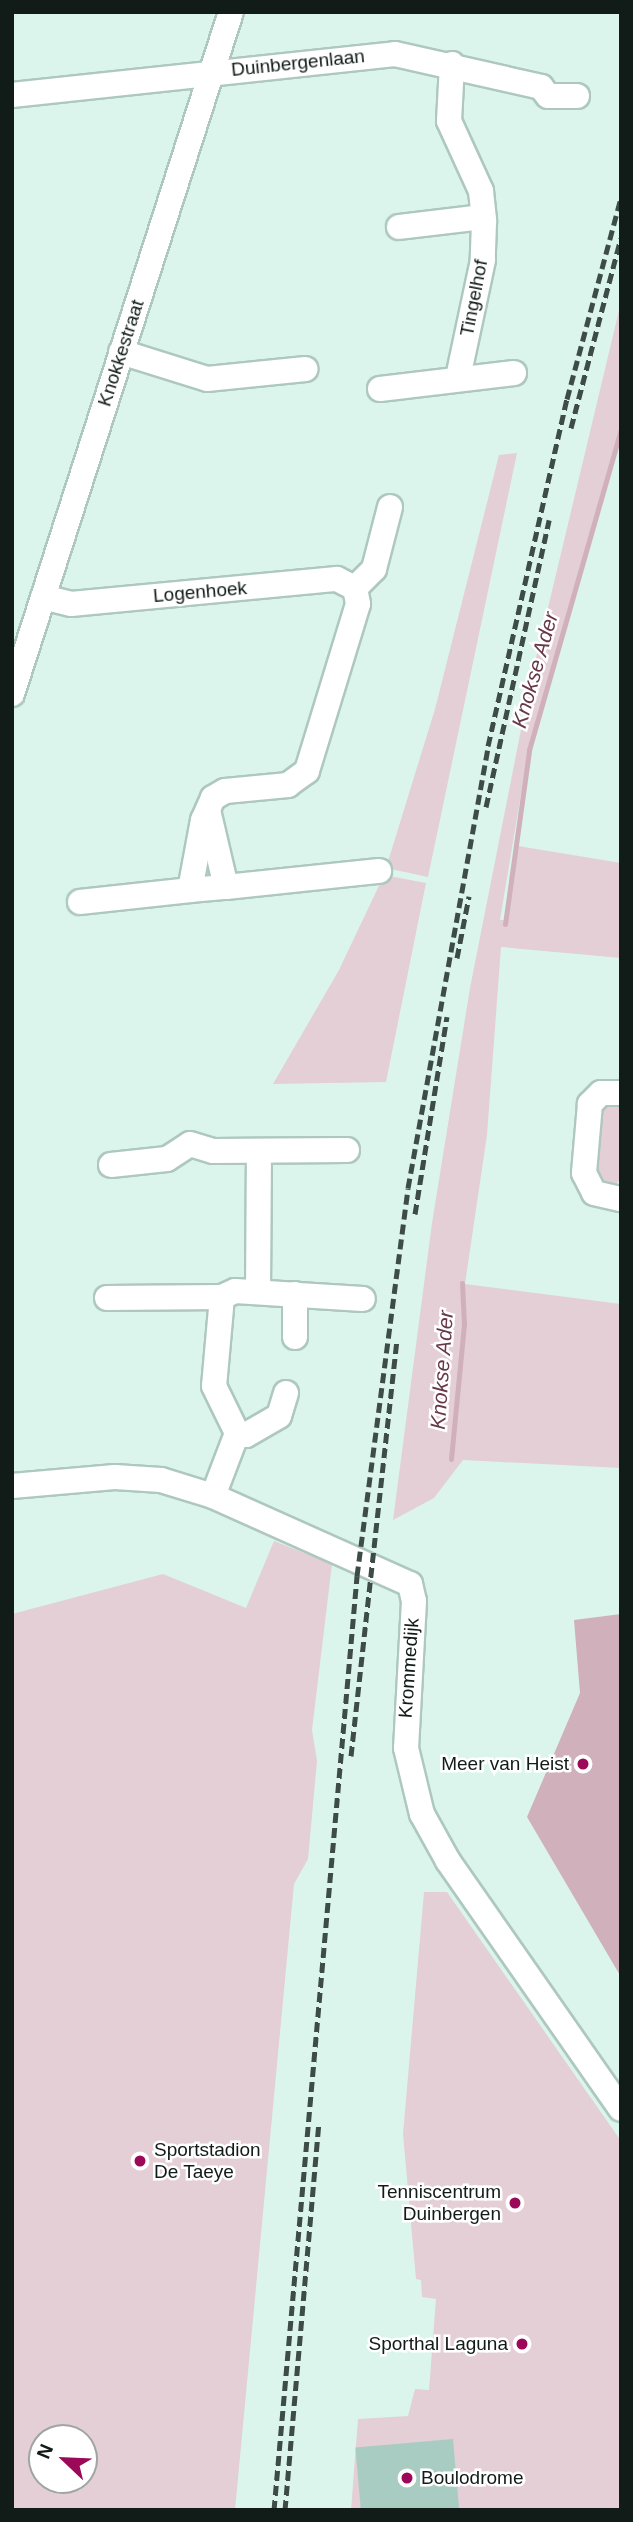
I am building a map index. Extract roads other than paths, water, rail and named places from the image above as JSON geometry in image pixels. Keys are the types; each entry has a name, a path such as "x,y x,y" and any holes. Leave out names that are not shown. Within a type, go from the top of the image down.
{"street":[{"name":"Knokkestraat","path":"12,694 231,12"},
{"name":"Duinbergenlaan","path":"12,95 395,54 452,64 541,87 548,96 577,96"},
{"name":"Tingelhof","path":"452,64 449,121 481,191 483,217 483,260 458,378"},
{"path":"399,227 483,217"},
{"path":"121,352 207,379 306,369"},
{"path":"380,389 514,373"},
{"path":"190,890 213,798 226,791 288,785 307,771 358,604 355,589 374,569 390,507"},
{"name":"Logenhoek","path":"43,597 71,604 337,579 355,589"},
{"path":"208,810 226,887"},
{"path":"80,902 379,871"},
{"path":"621,1093 601,1093 590,1104 584,1173 594,1193 621,1199"},
{"path":"111,1165 167,1159 190,1133 213,1151 346,1150"},
{"path":"258,1292 259,1151"},
{"path":"107,1298 204,1293 222,1297 258,1292 363,1299"},
{"path":"295,1294 295,1337"},
{"path":"213,1496 237,1433 214,1386 222,1297"},
{"path":"237,1433 246,1435 279,1416 286,1393"},
{"name":"Krommedijk","path":"12,1486 127,1477 213,1496 410,1584 414,1601 406,1748 422,1814 448,1861 621,2109"}],"waterway":[{"name":"Knokse Ader","path":"505,924 529,750 621,430"},
{"name":"Knokse Ader","path":"451,1459 464,1324 462,1283"}],"railway":[{"path":"274,2510 357,1576 408,1188 488,746 567,399 621,198"},
{"path":"571,428 621,238"},
{"path":"486,807 549,520"},
{"path":"457,958 469,896"},
{"path":"415,1214 447,1017"},
{"path":"351,1756 397,1342"},
{"path":"285,2510 319,2122"}],"place":[{"name":"Meer van Heist","path":"583,1764"},
{"name":"Sportstadion De Taeye","path":"140,2161"},
{"name":"Tenniscentrum Duinbergen","path":"515,2203"},
{"name":"Sporthal Laguna","path":"522,2344"},
{"name":"Boulodrome","path":"407,2478"}]}
